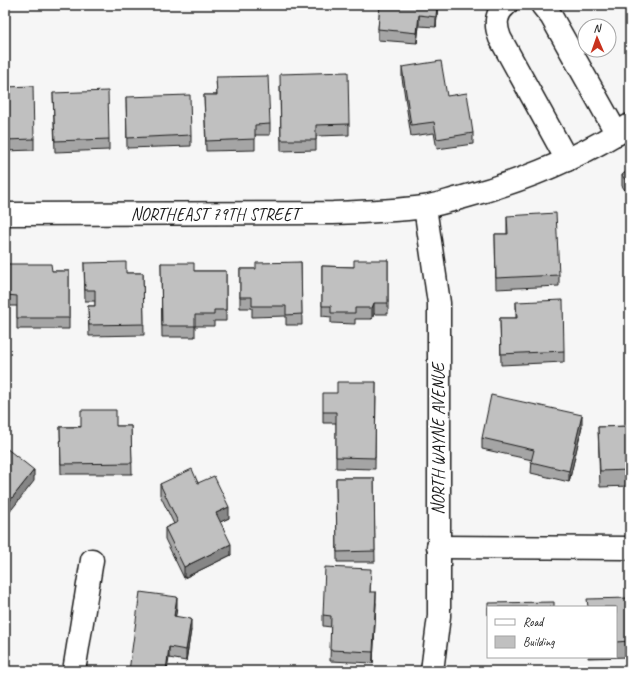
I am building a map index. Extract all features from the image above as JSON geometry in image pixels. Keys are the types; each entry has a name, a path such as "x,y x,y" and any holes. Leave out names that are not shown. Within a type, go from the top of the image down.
{"street":[{"path":"506,5 497,17 496,27 500,38 567,160"},
{"path":"542,5 551,16 624,130"},
{"name":"NORTHEAST 79TH STREET","path":"5,214 333,213 383,211 425,207 486,191 526,178 567,160 624,130"},
{"name":"NORTH WAYNE AVENUE","path":"425,207 439,303 438,616 432,671"},
{"path":"438,547 630,548"},
{"path":"74,671 92,560"}],"building":[{"path":"380,5 437,5 436,17 419,15 417,33 378,29"},
{"path":"441,61 447,96 467,93 473,133 437,139 434,122 411,125 402,67"},
{"path":"348,72 349,124 316,125 316,140 281,140 280,74"},
{"path":"268,76 270,124 255,125 255,139 206,141 204,95 217,95 216,77"},
{"path":"33,86 34,139 5,140 5,87"},
{"path":"108,91 109,139 55,141 53,93"},
{"path":"190,95 191,135 127,138 126,97"},
{"path":"630,169 630,187 622,175"},
{"path":"556,213 559,275 496,278 495,234 508,234 507,216"},
{"path":"354,260 388,260 388,303 374,303 372,308 355,308 355,313 331,313 331,306 322,306 322,266 354,267"},
{"path":"126,262 126,273 143,273 144,324 89,325 88,306 95,306 95,290 85,290 84,263"},
{"path":"301,262 302,314 286,315 286,306 252,306 252,297 240,297 240,269 256,269 256,263"},
{"path":"161,263 194,263 194,271 226,271 226,310 214,310 214,315 195,315 195,326 162,326"},
{"path":"7,264 51,264 52,271 69,271 69,318 17,318 17,296 7,295"},
{"path":"563,300 564,351 501,354 500,318 517,318 516,302"},
{"path":"337,382 376,382 375,458 336,457 336,412 323,412 323,393 337,393"},
{"path":"491,395 582,415 569,471 531,462 534,450 482,438"},
{"path":"81,410 116,410 116,426 131,426 132,463 61,464 60,427 81,427"},
{"path":"630,426 630,470 600,471 598,427"},
{"path":"6,448 34,470 5,507 5,450"},
{"path":"192,469 198,483 214,476 229,507 216,513 231,544 184,567 165,528 178,522 160,484"},
{"path":"336,478 374,478 375,551 337,552"},
{"path":"325,567 371,569 370,592 376,592 373,652 330,650 331,616 323,615"},
{"path":"140,592 177,597 174,616 191,619 186,650 169,647 166,671 129,671"},
{"path":"630,598 630,641 617,642 617,606 588,606 587,599"},
{"path":"554,602 554,606 488,606 488,603"}]}
